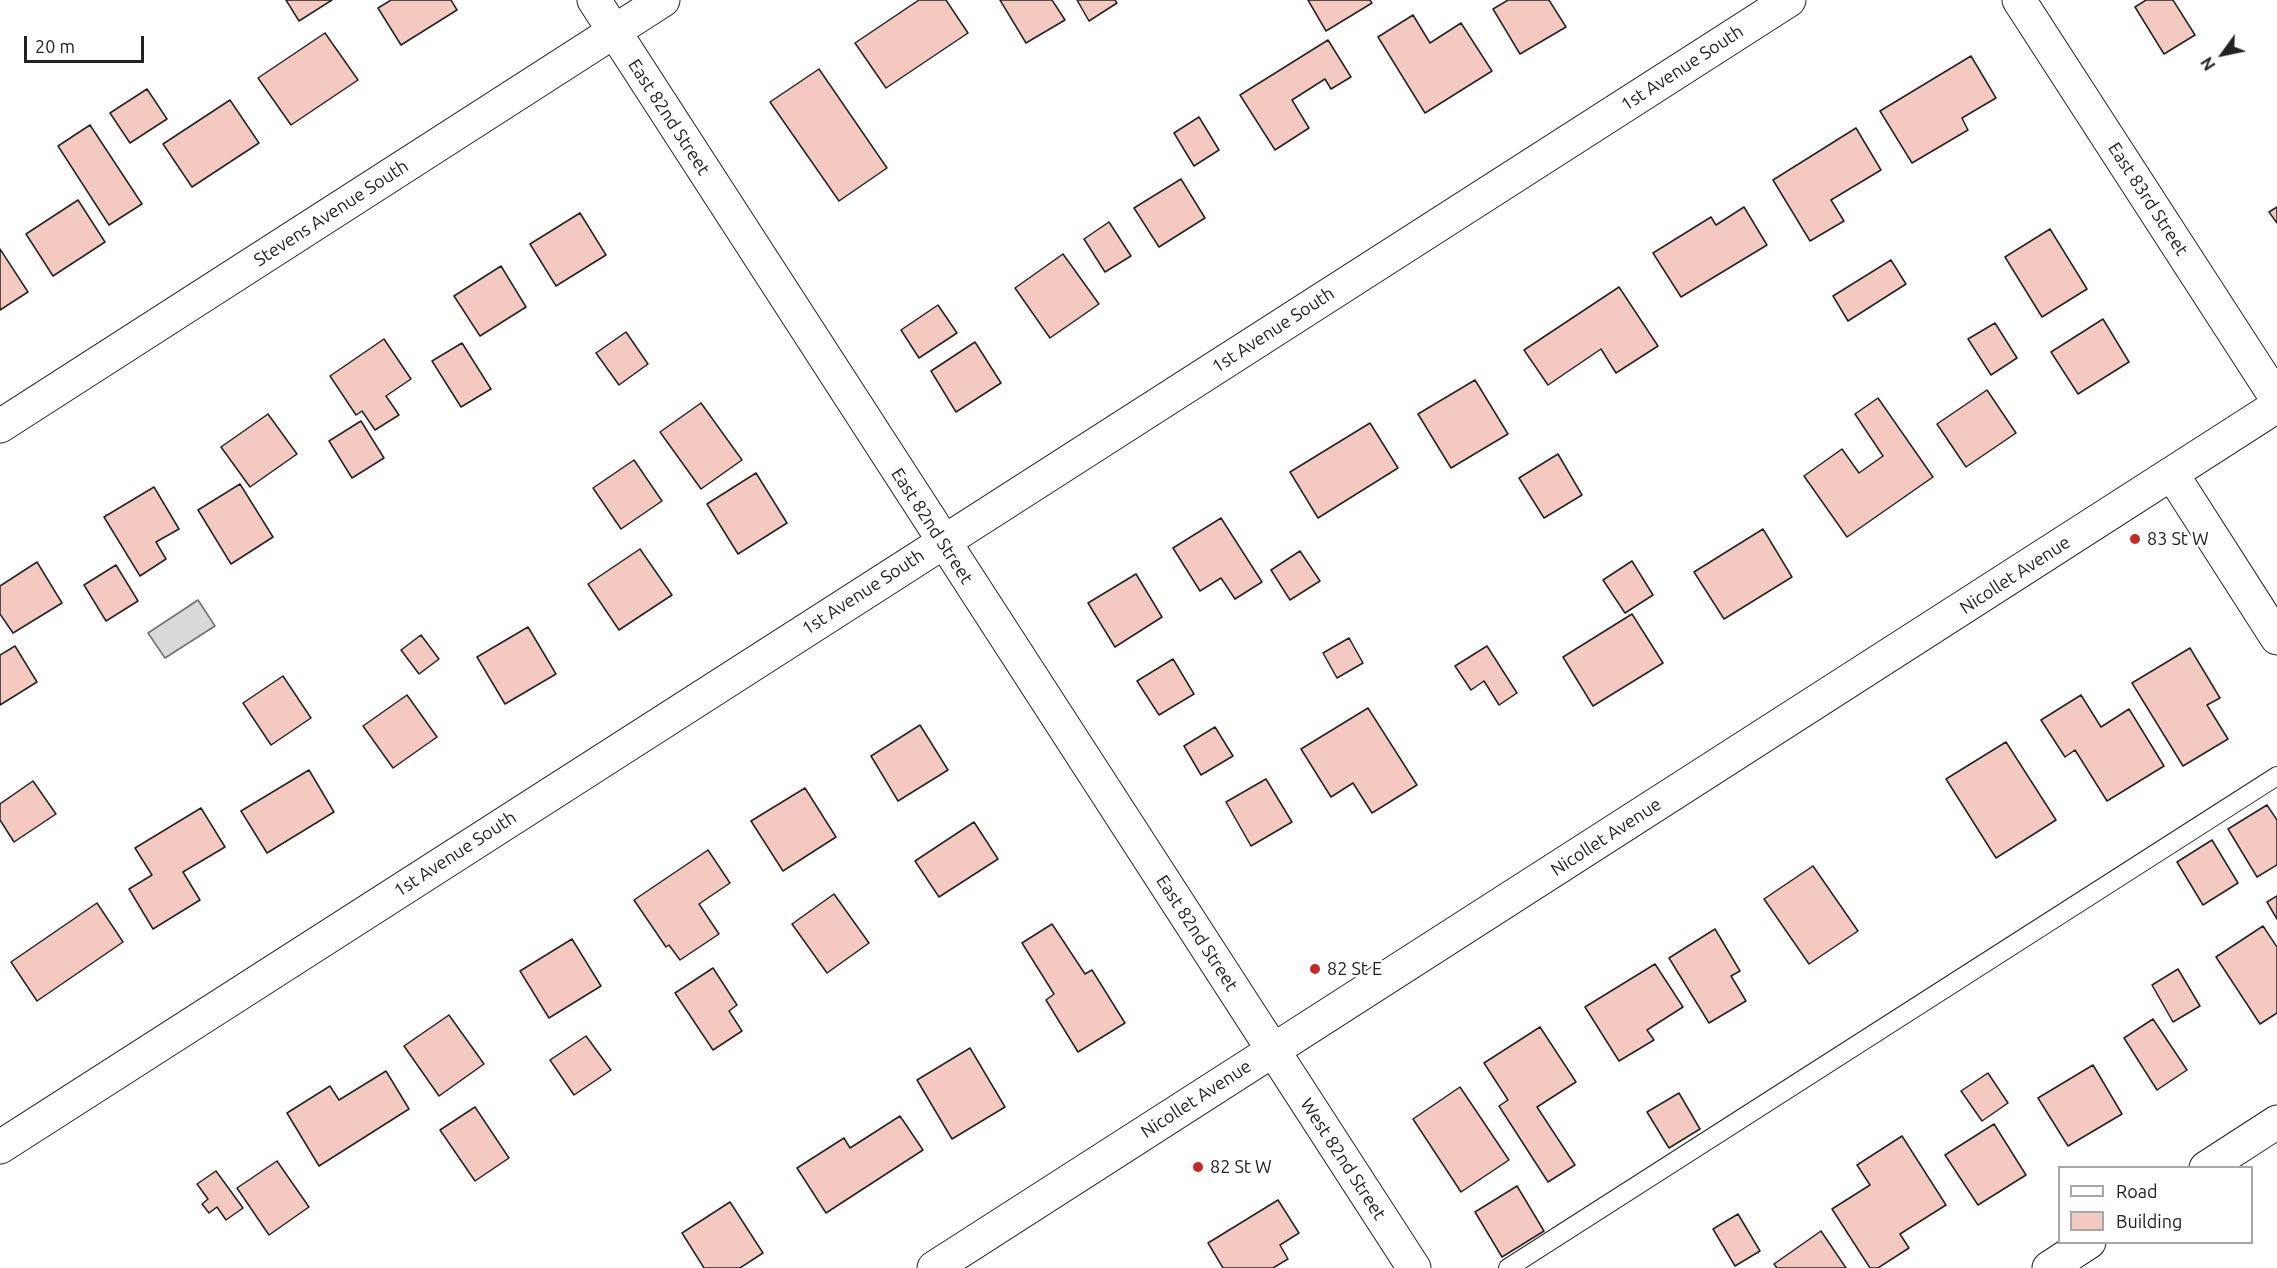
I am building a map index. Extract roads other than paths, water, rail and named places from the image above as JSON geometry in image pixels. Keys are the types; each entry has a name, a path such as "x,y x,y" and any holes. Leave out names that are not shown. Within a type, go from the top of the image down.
{"street":[{"name":"East 82nd Street","path":"594,0 1272,1050"},
{"name":"Stevens Avenue South","path":"0,426 663,0"},
{"name":"1st Avenue South","path":"0,1147 1789,0"},
{"name":"East 83rd Street","path":"2019,0 2277,399"},
{"name":"Nicollet Avenue","path":"934,1268 2277,406"},
{"path":"2172,474 2277,638"},
{"name":"West 82nd Street","path":"1272,1050 1414,1268"},
{"path":"2208,1166 2277,1122"},
{"path":"2049,1268 2086,1244"}],"lane":[{"path":"1508,1268 2277,777"}],"place":[{"name":"83 St W","path":"2135,539"},
{"name":"82 St E","path":"1315,969"},
{"name":"82 St W","path":"1198,1167"}]}
